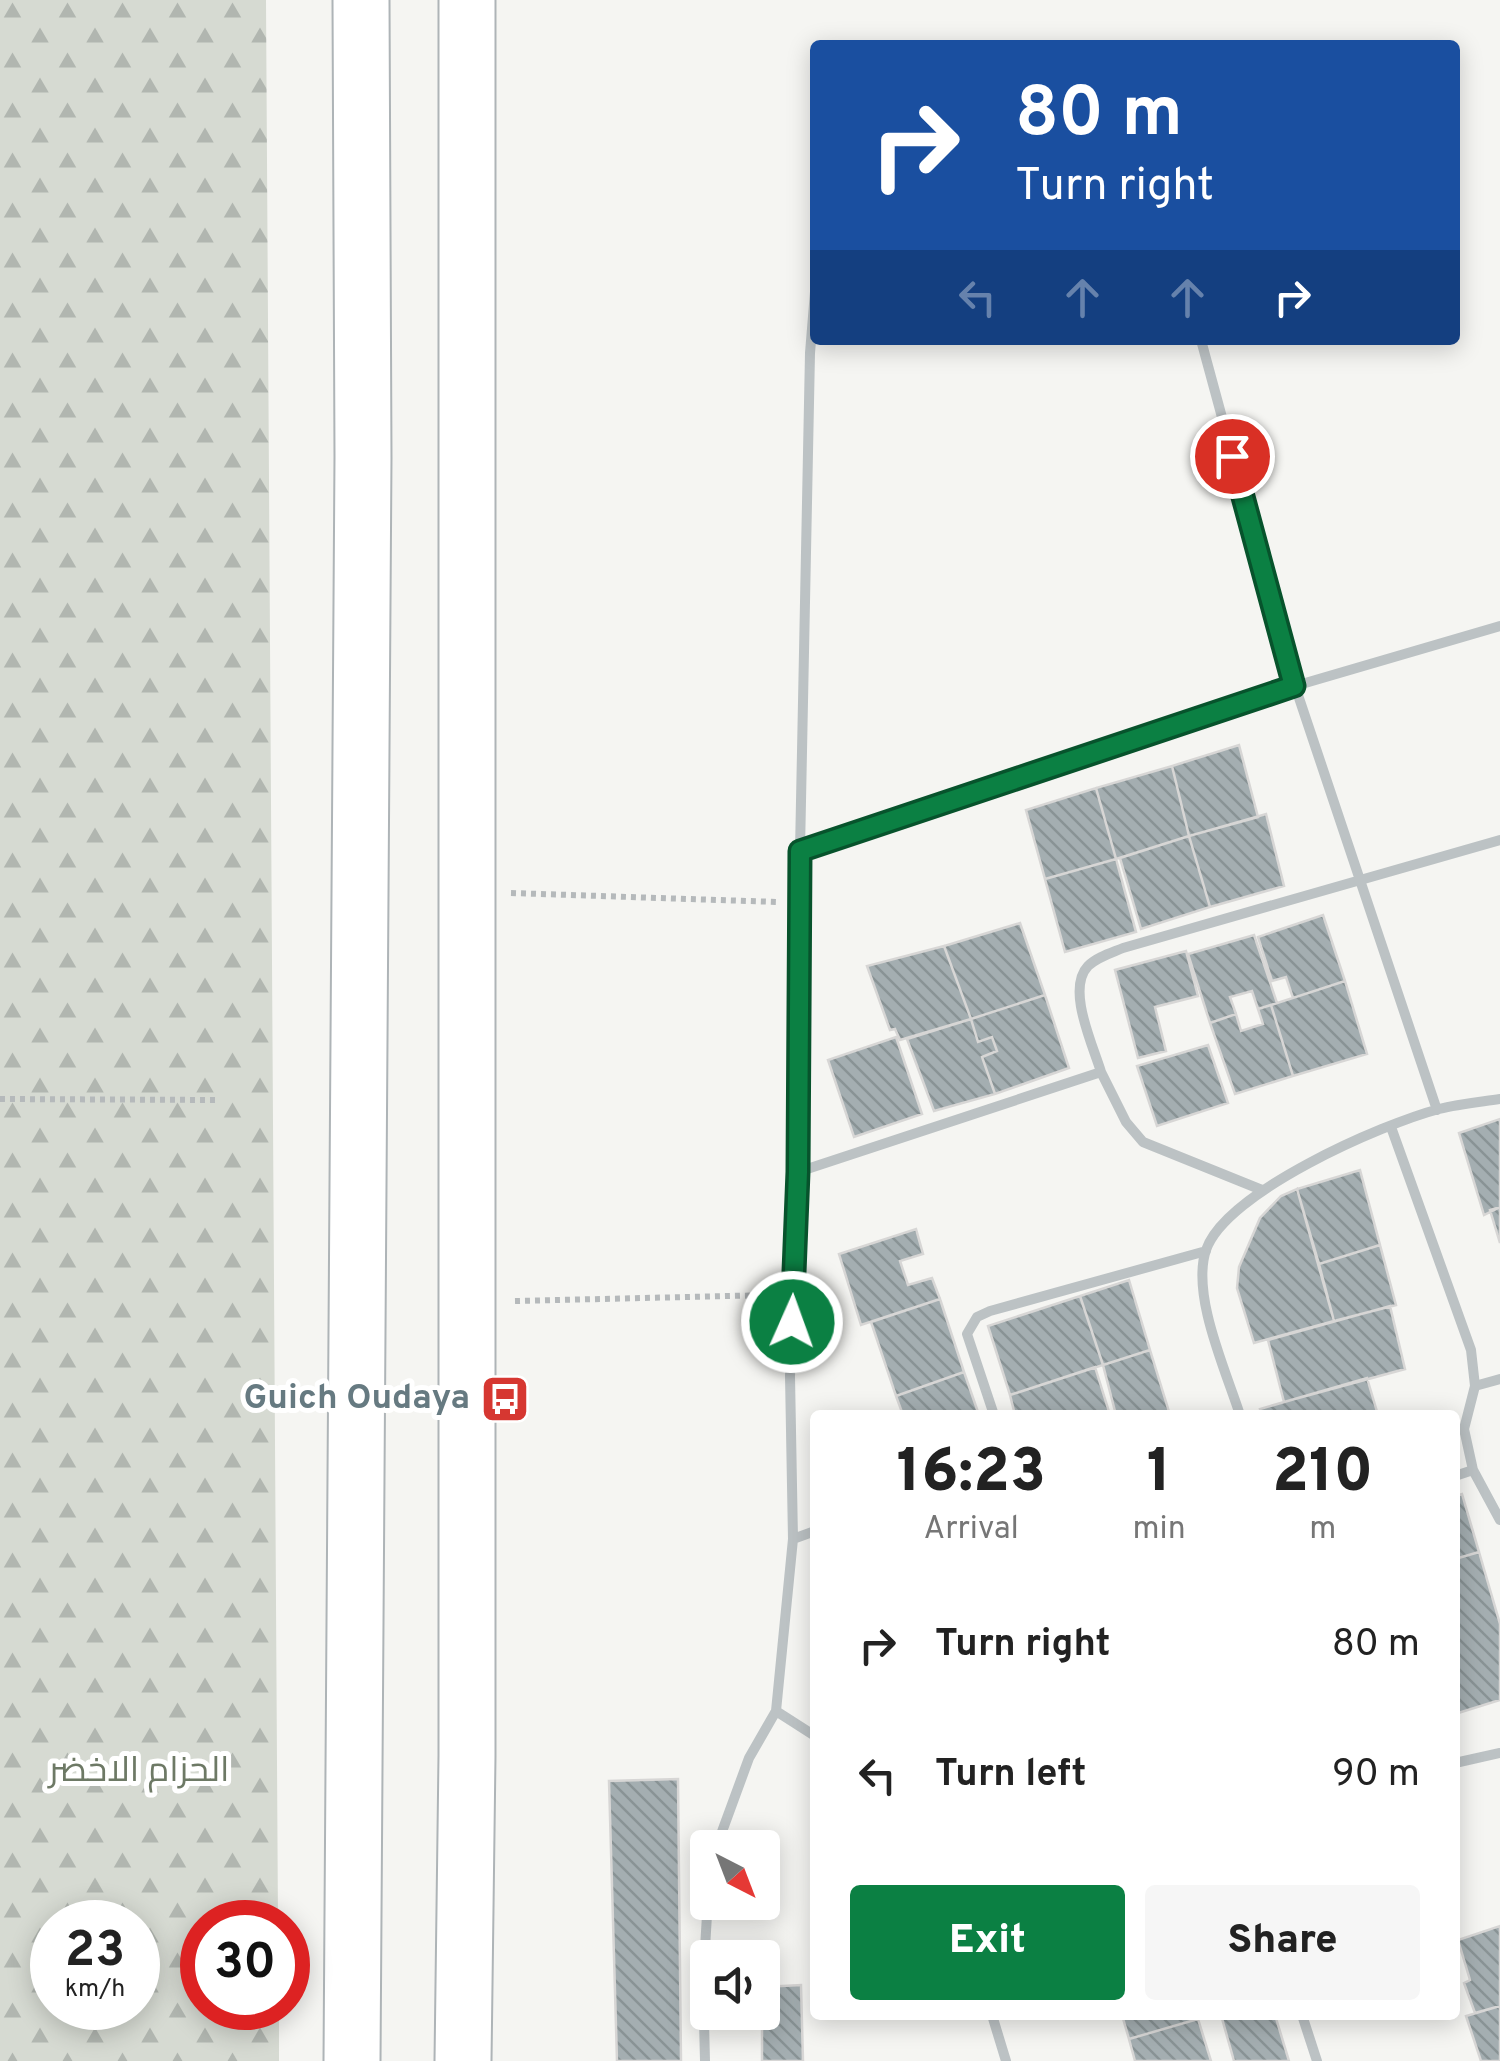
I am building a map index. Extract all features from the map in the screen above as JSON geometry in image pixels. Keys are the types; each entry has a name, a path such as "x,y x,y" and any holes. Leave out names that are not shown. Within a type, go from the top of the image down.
{"main road":[{"path":"352,2061 363,457 360,0"},
{"path":"463,2061 467,1756 468,0"}],"street":[{"path":"723,1830 749,1758 776,1711 792,1539 790,1376 798,1172 811,345"},
{"path":"1202,345 1294,686 1438,1110"},
{"path":"800,851 1294,686 1500,626"},
{"path":"1262,1190 1142,1142 1126,1122 1100,1072 1078,994 1080,978 1087,967 1123,948 1500,840"},
{"path":"798,1172 1100,1072"},
{"path":"1238,1410 1208,1314 1204,1286 1206,1250 1236,1210 1298,1168 1390,1127 1438,1110 1500,1099"},
{"path":"1390,1127 1471,1350 1475,1386 1464,1429 1473,1470 1500,1520"},
{"path":"992,1410 967,1334 977,1318 1020,1302 1206,1250"},
{"path":"1475,1386 1500,1380"},
{"path":"1460,1474 1473,1470"},
{"path":"792,1539 810,1533"},
{"path":"776,1711 810,1733"},
{"path":"1460,1762 1500,1753"},
{"path":"705,2061 707,1920"},
{"path":"994,2020 1006,2061"},
{"path":"1304,2020 1318,2061"}],"path":[{"path":"467,891 800,903"},
{"path":"0,1098 217,1100"},
{"path":"466,1302 793,1295"}],"green space":[{"name":"الحزام الاخضر","path":"0,0 266,0 278,1900 180,1900 180,2030 279,2030 279,2061 0,2061"}],"building":[{"path":"1239,745 1258,817 1189,836 1172,766"},
{"path":"1172,766 1189,836 1116,859 1096,788"},
{"path":"1096,788 1116,859 1045,879 1026,810"},
{"path":"1266,814 1284,886 1210,907 1189,836"},
{"path":"1189,836 1210,907 1141,929 1120,858"},
{"path":"1116,859 1136,932 1065,952 1045,879"},
{"path":"1323,915 1345,981 1293,998 1286,977 1272,981 1258,937"},
{"path":"1020,923 1045,995 971,1019 944,946"},
{"path":"1254,935 1277,1003 1258,1009 1252,991 1230,997 1236,1014 1210,1023 1188,954"},
{"path":"944,946 971,1019 900,1040 895,1029 890,1030 867,966"},
{"path":"1186,951 1198,996 1155,1007 1166,1051 1138,1058 1115,970"},
{"path":"1345,981 1367,1054 1293,1076 1271,1005"},
{"path":"1045,995 1069,1068 995,1094 982,1057 997,1051 992,1037 978,1042 971,1019"},
{"path":"1271,1005 1293,1076 1235,1094 1210,1023 1236,1014 1241,1031 1263,1024 1258,1009"},
{"path":"971,1019 978,1042 992,1037 997,1051 982,1057 995,1094 934,1111 907,1039"},
{"path":"896,1037 922,1114 854,1137 828,1060"},
{"path":"1208,1045 1228,1103 1157,1126 1137,1066"},
{"path":"1500,1119 1500,1207 1484,1215 1459,1133"},
{"path":"1360,1170 1380,1245 1319,1264 1297,1189"},
{"path":"1297,1189 1334,1321 1254,1343 1237,1288 1239,1267 1260,1218 1281,1196"},
{"path":"1500,1207 1500,1243 1490,1210"},
{"path":"916,1229 923,1254 900,1261 908,1285 932,1278 940,1299 861,1325 839,1254"},
{"path":"1380,1245 1396,1305 1334,1321 1319,1264"},
{"path":"1129,1280 1150,1350 1103,1365 1080,1296"},
{"path":"1080,1296 1103,1365 1010,1395 988,1326"},
{"path":"940,1299 964,1372 896,1396 871,1322"},
{"path":"1390,1306 1405,1369 1284,1402 1268,1340"},
{"path":"1150,1350 1168,1410 1115,1410 1103,1365"},
{"path":"1095,1367 1108,1410 1014,1410 1010,1395"},
{"path":"964,1372 977,1410 901,1410 896,1396"},
{"path":"1367,1378 1377,1410 1260,1410"},
{"path":"1460,1495 1479,1552 1460,1558"},
{"path":"1479,1552 1500,1624 1500,1700 1460,1712 1460,1558"},
{"path":"678,1779 681,2061 617,2061 609,1781"},
{"path":"1500,1926 1500,2006 1475,2013 1464,1983 1470,1980 1460,1939"},
{"path":"801,1985 803,2061 762,2061 762,2030 780,2030 780,1986"},
{"path":"1500,2006 1500,2061 1481,2061 1466,2016"},
{"path":"1123,2020 1195,2020 1129,2039"},
{"path":"1198,2020 1211,2061 1135,2061 1129,2039"},
{"path":"1222,2020 1277,2020 1289,2061 1234,2061"}],"place":[{"name":"Guich Oudaya","path":"505,1399"}],"route":[{"path":"792,1322 798,1172 800,851 1294,686 1232,456"}]}
